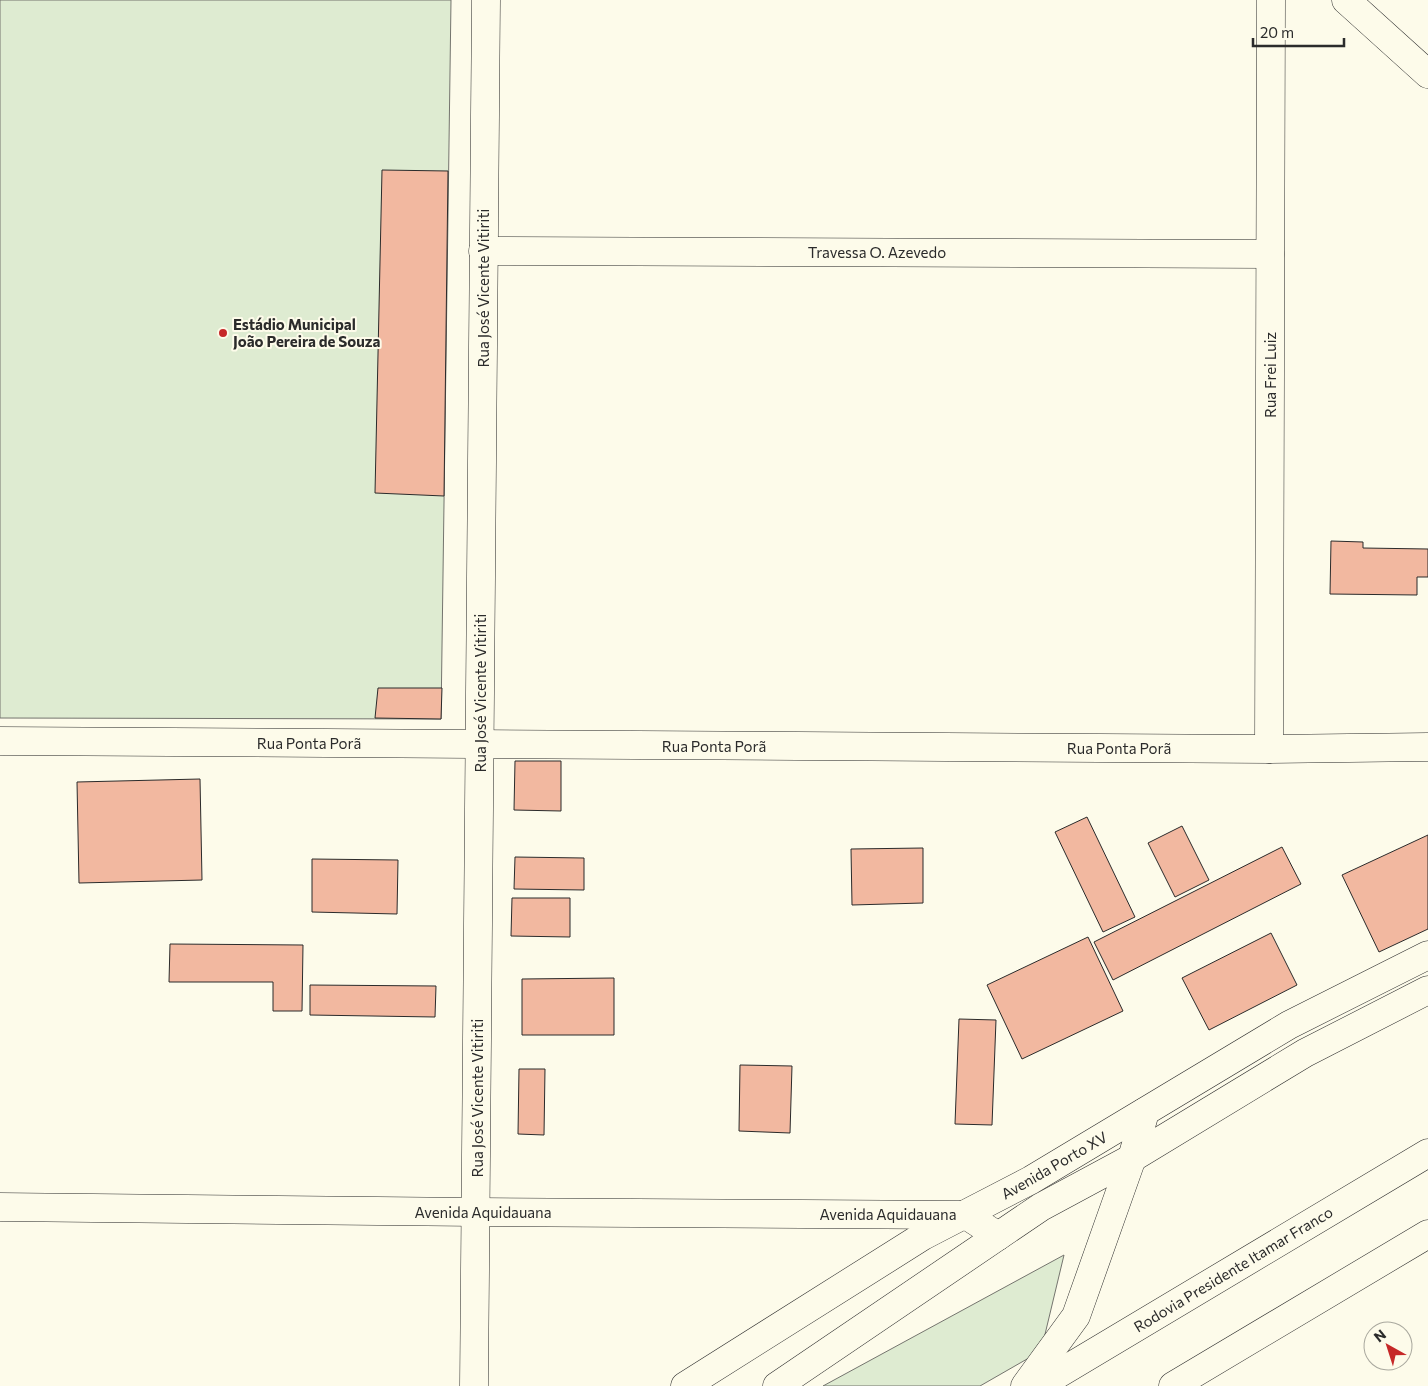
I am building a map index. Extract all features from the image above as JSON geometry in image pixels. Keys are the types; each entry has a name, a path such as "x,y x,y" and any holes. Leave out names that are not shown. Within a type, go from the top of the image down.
{"main road":[{"name":"Rua José Vicente Vitiriti","path":"474,1386 486,0"},
{"name":"Rua Frei Luiz","path":"1269,749 1271,0"},
{"path":"1346,0 1426,69"},
{"name":"Travessa O. Azevedo","path":"484,251 1270,254"},
{"name":"Rua Ponta Porã","path":"0,740 1269,749 1428,747"},
{"name":"Avenida Porto XV","path":"699,1382 923,1236 1031,1180 1289,1025 1428,955"},
{"name":"Avenida Porto XV","path":"777,1386 1041,1207 1132,1158 1305,1053 1428,990"},
{"path":"1025,1386 1076,1316 1132,1158 1145,1112"},
{"name":"Rodovia Presidente Itamar Franco","path":"1038,1386 1428,1153"},
{"name":"Avenida Aquidauana","path":"0,1207 476,1212 966,1214"},
{"path":"966,1214 998,1236"},
{"path":"1173,1386 1428,1234"}],"green space":[{"name":"Estádio Municipal João Pereira de Souza","path":"0,0 451,0 441,719 0,718"},
{"path":"1064,1255 1041,1351 980,1386 823,1386"}],"building":[{"path":"382,170 448,171 444,496 375,493"},
{"path":"1331,541 1363,542 1363,548 1428,549 1428,577 1417,577 1417,595 1330,594"},
{"path":"378,688 442,688 441,719 375,718"},
{"path":"515,761 561,761 561,811 514,810"},
{"path":"200,779 202,880 79,883 77,782"},
{"path":"1087,817 1135,917 1103,932 1055,832"},
{"path":"1182,826 1209,880 1175,897 1148,843"},
{"path":"1428,835 1428,929 1379,952 1342,875"},
{"path":"1282,847 1301,884 1113,980 1094,942"},
{"path":"923,848 923,903 852,905 851,849"},
{"path":"515,857 584,858 584,890 514,889"},
{"path":"312,859 398,860 397,914 312,912"},
{"path":"512,898 570,898 570,937 511,936"},
{"path":"1271,933 1297,985 1209,1030 1182,978"},
{"path":"1088,937 1123,1011 1022,1059 987,985"},
{"path":"170,944 303,945 302,1011 273,1011 273,982 169,982"},
{"path":"614,978 614,1035 522,1035 522,979"},
{"path":"310,985 436,986 435,1017 310,1015"},
{"path":"959,1019 996,1020 992,1125 955,1124"},
{"path":"740,1065 792,1066 790,1133 739,1131"},
{"path":"519,1069 545,1069 544,1135 518,1134"}],"place":[{"name":"Estádio Municipal João Pereira de Souza","path":"223,333"}]}
